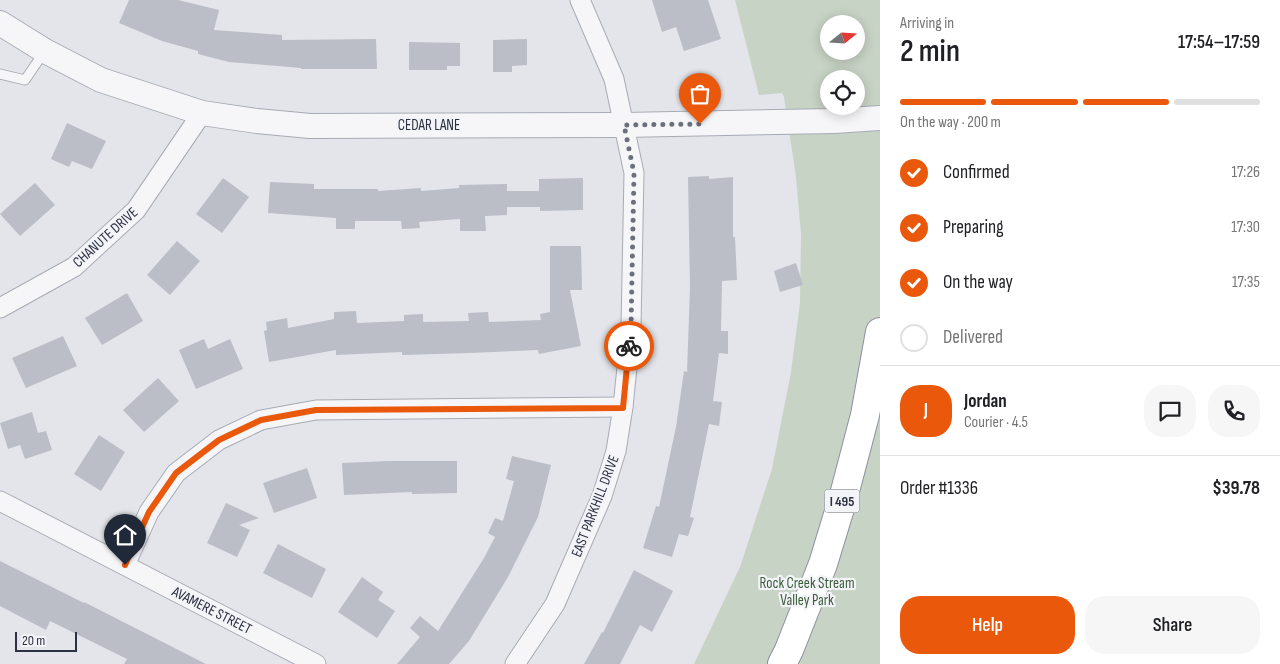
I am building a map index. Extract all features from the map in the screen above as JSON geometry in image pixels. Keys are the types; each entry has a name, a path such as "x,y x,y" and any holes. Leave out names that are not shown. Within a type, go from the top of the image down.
{"highway":[{"name":"I 495","path":"782,664 823,564 844,495 865,415 880,332"}],"street":[{"name":"EAST PARKHILL DRIVE","path":"516,664 556,604 602,496 616,451 623,408 631,327 634,173 614,79 580,0"},
{"name":"CEDAR LANE","path":"0,23 44,51 101,80 202,113 257,122 310,126 624,125 834,121 880,118"},
{"name":"CHANUTE DRIVE","path":"0,308 74,267 136,210 202,113"},
{"path":"125,565 149,512 176,473 219,440 261,420 316,410 623,408"},
{"name":"AVAMERE STREET","path":"0,502 316,664"}],"lane":[{"path":"0,74 25,80 44,51"}],"green space":[{"name":"Rock Creek Stream Valley Park","path":"735,0 880,0 880,664 694,664 740,567 772,469 791,372 800,303 801,234 796,177 782,93 759,95"}],"building":[{"path":"129,0 178,0 219,10 214,30 282,35 282,40 376,39 377,69 301,69 229,62 198,54 198,51 162,41 119,23"},
{"path":"652,0 708,0 721,39 684,51 676,27 662,32"},
{"path":"527,39 527,65 512,66 512,72 493,72 493,40"},
{"path":"409,42 460,43 460,66 447,66 447,70 409,70"},
{"path":"67,123 106,141 92,169 72,161 69,167 51,159"},
{"path":"709,176 709,179 733,177 733,237 735,237 737,280 722,281 721,331 728,331 728,354 719,353 713,401 722,402 719,426 709,424 690,517 694,518 688,536 679,534 672,557 643,548 656,506 659,507 676,427 684,371 687,372 690,288 688,177"},
{"path":"223,178 249,197 222,233 196,214"},
{"path":"583,178 583,210 540,211 540,207 507,207 507,215 485,216 486,231 460,231 460,219 419,222 420,228 402,229 401,221 355,221 355,229 336,229 336,218 268,213 270,182 314,184 314,189 378,189 378,191 421,188 421,191 459,188 459,185 507,184 507,191 539,191 539,179"},
{"path":"35,183 55,205 20,236 0,214"},
{"path":"177,241 200,261 170,295 147,275"},
{"path":"550,246 581,246 582,290 570,290 581,346 539,354 538,350 402,355 402,352 336,355 336,350 269,362 264,331 267,330 266,322 287,318 288,328 334,319 334,312 356,311 357,323 404,321 404,315 423,314 423,322 469,321 468,313 488,312 489,322 541,320 540,314 550,312"},
{"path":"796,263 803,285 780,292 774,271"},
{"path":"127,293 143,321 102,345 85,318"},
{"path":"63,336 77,366 26,388 12,358"},
{"path":"204,339 208,349 230,339 243,369 196,389 179,350"},
{"path":"158,378 179,401 144,432 123,410"},
{"path":"32,412 38,433 46,431 52,450 25,459 20,445 8,449 0,423"},
{"path":"99,435 125,452 101,491 74,474"},
{"path":"512,456 551,465 538,517 508,577 469,641 449,664 397,664 420,637 410,628 420,616 438,631 484,558 495,537 488,533 495,518 503,521 514,481 506,479"},
{"path":"457,461 457,493 412,494 412,492 344,495 342,463"},
{"path":"307,468 317,498 274,513 263,483"},
{"path":"226,503 259,518 239,525 250,530 237,557 207,543"},
{"path":"278,544 326,569 312,598 263,573"},
{"path":"0,561 206,664 124,664 127,659 50,621 46,630 0,606"},
{"path":"634,570 673,591 652,632 640,625 620,664 584,664 603,633"},
{"path":"362,577 383,592 378,600 395,611 377,638 338,612"}],"way so far":[{"path":"629,346 634,173 624,125 700,124"}],"route":[{"path":"125,565 149,512 176,473 219,440 261,420 316,410 623,408 629,346"}]}
